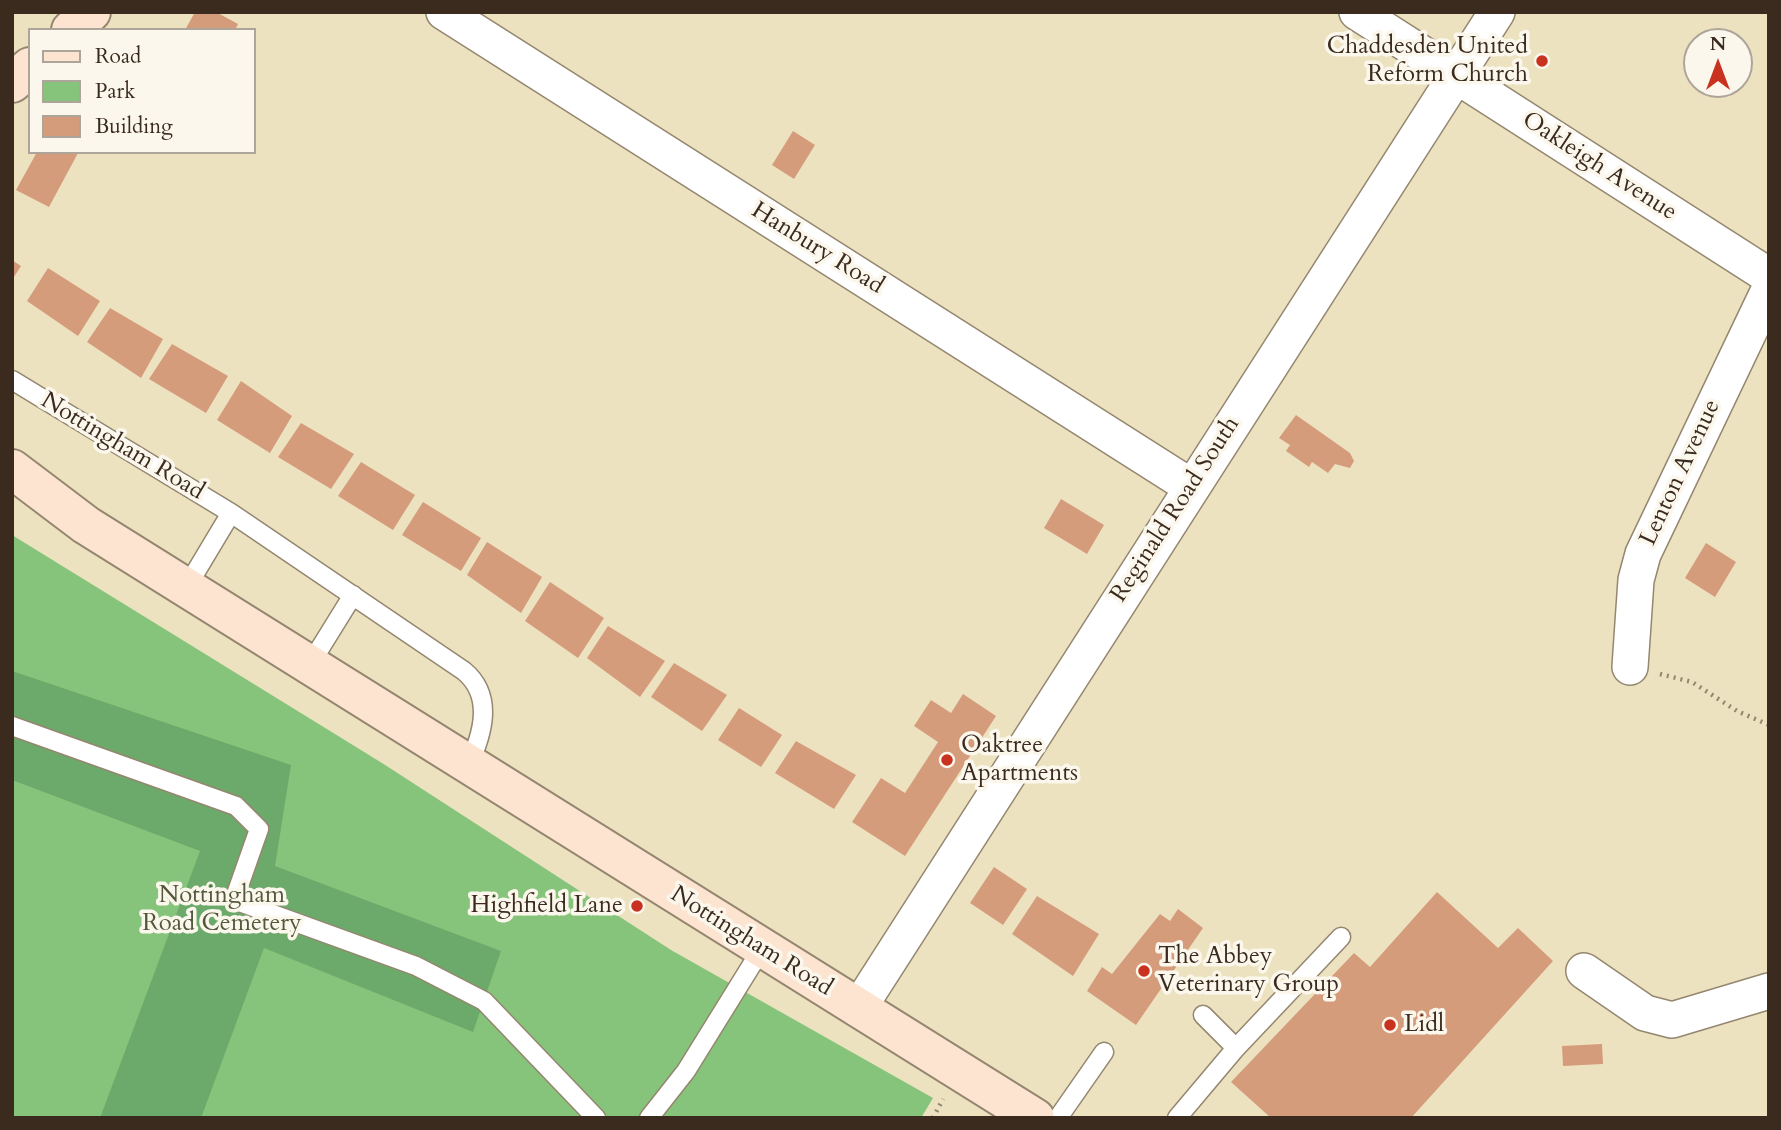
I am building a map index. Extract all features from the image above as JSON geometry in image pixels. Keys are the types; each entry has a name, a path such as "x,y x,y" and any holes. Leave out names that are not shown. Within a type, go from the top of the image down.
{"street":[{"path":"73,28 91,12"},
{"name":"Hanbury Road","path":"444,12 1191,486"},
{"name":"Oakleigh Avenue","path":"1357,12 1769,276"},
{"name":"Reginald Road South","path":"858,1009 1497,12"},
{"path":"12,83 28,69"},
{"name":"Lenton Avenue","path":"1630,667 1636,580 1643,554 1769,290"},
{"name":"Nottingham Road","path":"12,469 86,525 761,950 1035,1118"},
{"name":"Nottingham Road","path":"12,489 86,525"},
{"path":"1584,971 1637,1009 1672,1020 1746,995 1769,991"}],"lane":[{"name":"Nottingham Road","path":"12,380 231,513 474,679 481,690 482,726 477,747 468,766"},
{"name":"Nottingham Road","path":"186,588 231,513"},
{"path":"309,666 353,595"},
{"path":"12,726 236,806 259,829 234,901 416,966 484,1001 596,1118"},
{"path":"1177,1118 1236,1048 1340,937"},
{"path":"649,1118 686,1071 761,950"},
{"path":"1202,1015 1236,1048"},
{"path":"1058,1118 1104,1052"}],"path":[{"path":"1630,667 1692,682 1737,711 1769,725"}],"green space":[{"name":"Nottingham Road Cemetery","path":"12,535 382,763 671,950 933,1098 921,1118 12,1118"},
{"path":"12,671 291,765 275,866 501,951 473,1032 264,948 201,1118 100,1118 200,851 12,780"}],"building":[{"path":"195,12 216,12 238,24 236,28 186,28"},
{"path":"793,131 815,145 794,179 772,165"},
{"path":"36,154 77,154 49,207 16,190"},
{"path":"12,260 21,266 12,280"},
{"path":"48,268 100,301 78,336 27,301"},
{"path":"110,308 163,339 141,378 87,342"},
{"path":"172,344 228,376 206,413 149,379"},
{"path":"241,381 292,416 270,453 217,420"},
{"path":"1296,415 1350,453 1354,461 1350,468 1335,464 1328,473 1312,462 1309,467 1286,451 1290,445 1279,438"},
{"path":"301,423 354,454 331,489 278,457"},
{"path":"361,462 415,495 393,530 338,496"},
{"path":"1061,499 1104,525 1087,554 1044,528"},
{"path":"423,502 481,538 461,571 402,535"},
{"path":"487,542 542,577 521,613 467,575"},
{"path":"1706,543 1736,562 1715,597 1685,578"},
{"path":"550,582 604,618 578,658 525,621"},
{"path":"608,626 665,661 640,697 587,658"},
{"path":"674,663 727,695 702,731 651,697"},
{"name":"Oaktree Apartments","path":"963,694 996,716 905,856 852,822 881,778 905,793 938,742 914,726 931,700 951,713"},
{"path":"739,708 782,735 761,767 718,740"},
{"path":"796,741 856,775 834,809 775,773"},
{"path":"994,867 1027,889 1003,925 970,903"},
{"name":"Lidl","path":"1437,892 1498,948 1518,928 1553,961 1411,1118 1271,1118 1231,1082 1354,953 1370,967"},
{"path":"1037,896 1099,934 1073,976 1012,934"},
{"name":"The Abbey Veterinary Group","path":"1178,909 1203,928 1136,1025 1087,991 1102,967 1112,974 1160,914 1170,921"},
{"path":"1602,1044 1603,1064 1563,1066 1562,1046"}],"place":[{"name":"Chaddesden United Reform Church","path":"1542,61"},
{"name":"Oaktree Apartments","path":"947,760"},
{"name":"Highfield Lane","path":"637,906"},
{"name":"The Abbey Veterinary Group","path":"1144,971"},
{"name":"Lidl","path":"1390,1025"}]}
